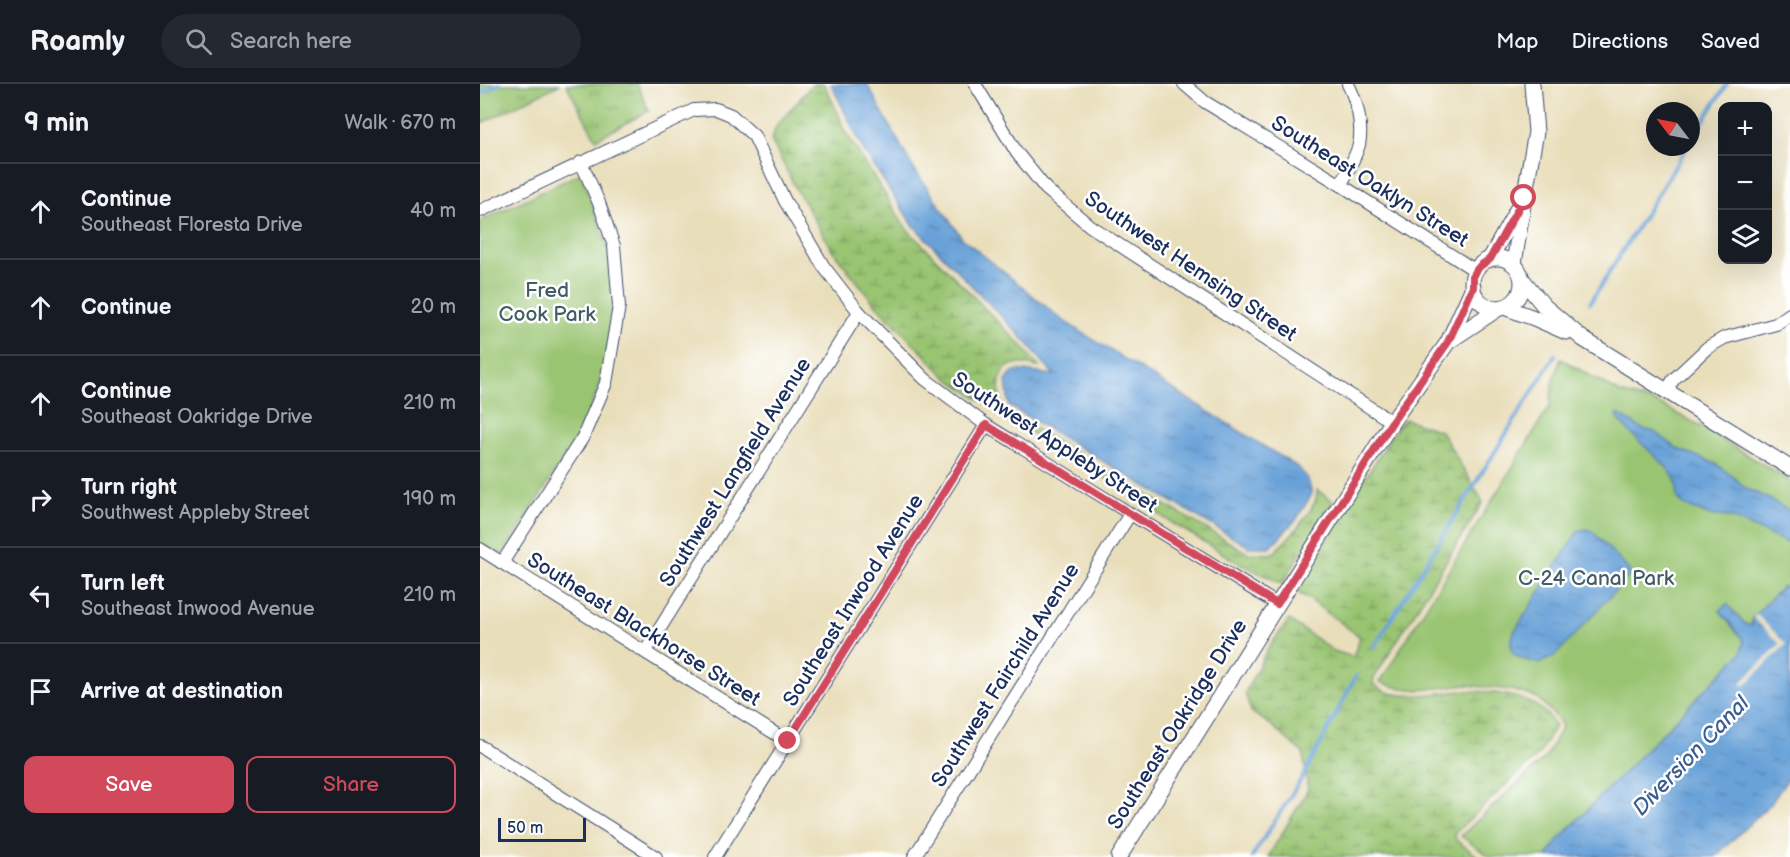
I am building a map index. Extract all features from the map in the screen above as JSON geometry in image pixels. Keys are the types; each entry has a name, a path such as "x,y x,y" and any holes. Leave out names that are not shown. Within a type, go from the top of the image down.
{"street":[{"name":"Southwest Hemsing Street","path":"975,84 1017,153 1046,189 1090,226 1392,422"},
{"name":"Southeast Oaklyn Street","path":"1184,84 1205,102 1476,271"},
{"path":"1341,185 1358,146 1361,126 1348,84"},
{"path":"1514,264 1536,132 1535,85"},
{"name":"Southwest Appleby Street","path":"581,162 694,110 716,109 731,115 754,135 785,201 824,267 859,312 925,379 986,425 1277,604"},
{"path":"480,211 581,162 614,246 619,306 606,383 583,437 502,563"},
{"path":"1524,198 1490,259 1480,266 1473,276 1475,294 1479,300 1491,308 1502,308 1534,318 1583,339"},
{"path":"1490,259 1499,258 1514,264 1520,271 1522,279 1517,300 1502,308"},
{"path":"1522,279 1544,306 1583,339 1790,468"},
{"name":"Southeast Oakridge Drive","path":"1119,857 1392,422 1448,342 1473,287"},
{"name":"Southeast Oakridge Drive","path":"1448,342 1475,322 1502,308"},
{"name":"Southwest Langfield Avenue","path":"645,652 859,312"},
{"path":"1666,391 1681,372 1707,348 1724,338 1776,324 1790,314"},
{"name":"Southeast Inwood Avenue","path":"715,857 986,425"},
{"name":"Southwest Fairchild Avenue","path":"914,857 1130,514"},
{"name":"Southeast Blackhorse Street","path":"480,549 788,741"},
{"path":"480,747 656,857"}],"green space":[{"path":"480,84 560,84 480,124"},
{"path":"566,84 637,84 649,111 596,139"},
{"path":"813,84 824,84 843,128 906,228 1023,347 1039,367 1014,364 1003,372 1000,393 1006,412 1248,553 1271,554 1275,552 1308,514 1317,497 1317,490 1333,501 1282,584 1237,562 1166,519 1123,489 1048,444 947,378 875,304 833,251 795,187 771,140 777,125"},
{"name":"Fred Cook Park","path":"581,173 609,251 616,301 604,371 579,435 501,558 480,544 480,221"},
{"name":"C-24 Canal Park","path":"1561,359 1620,393 1657,403 1697,424 1790,481 1790,590 1783,586 1753,617 1751,626 1745,624 1727,604 1720,611 1744,641 1741,653 1562,836 1547,857 1490,857 1461,836 1545,758 1562,727 1558,719 1538,698 1512,690 1467,685 1419,690 1395,687 1380,682 1550,406 1553,380"},
{"path":"1405,419 1441,431 1483,502 1373,683 1393,694 1419,695 1468,691 1518,698 1540,708 1555,726 1539,754 1455,833 1456,840 1477,856 1268,857 1308,790 1303,753 1271,725 1251,712 1245,693 1267,650 1289,620 1334,651 1353,657 1360,637 1306,597 1294,591 1396,429"}],"water":[{"path":"831,84 867,84 912,166 962,238 1065,322 1299,468 1308,479 1312,494 1296,520 1270,547 1249,547 1009,406 1006,381 1012,373 1017,370 1054,375 1028,344 912,224 864,151"},
{"path":"1618,414 1642,429 1655,432 1678,449 1716,464 1745,488 1788,510 1790,512 1790,544 1730,517 1708,515 1683,505 1676,495 1677,486 1668,469 1631,434 1617,417"},
{"path":"1586,529 1592,531 1629,570 1630,575 1555,656 1539,664 1519,658 1512,652 1511,647 1514,632 1577,533"},
{"name":"Diversion Canal","path":"1783,586 1790,590 1790,776 1771,803 1715,857 1547,857 1562,836 1741,653 1744,641 1720,611 1727,604 1745,624 1751,626 1753,617"}],"pier":[{"path":"1756,614 1786,644 1744,686 1741,683 1780,644 1753,617"}],"waterway":[{"path":"480,93 499,84"},
{"path":"1700,127 1727,84"},
{"path":"1590,303 1681,156"},
{"path":"1374,647 1555,355"},
{"path":"1252,857 1305,773 1356,676"}],"route":[{"path":"788,741 986,425 1277,604 1392,422 1448,342 1473,287 1473,276 1480,266 1490,259 1524,198"}]}
